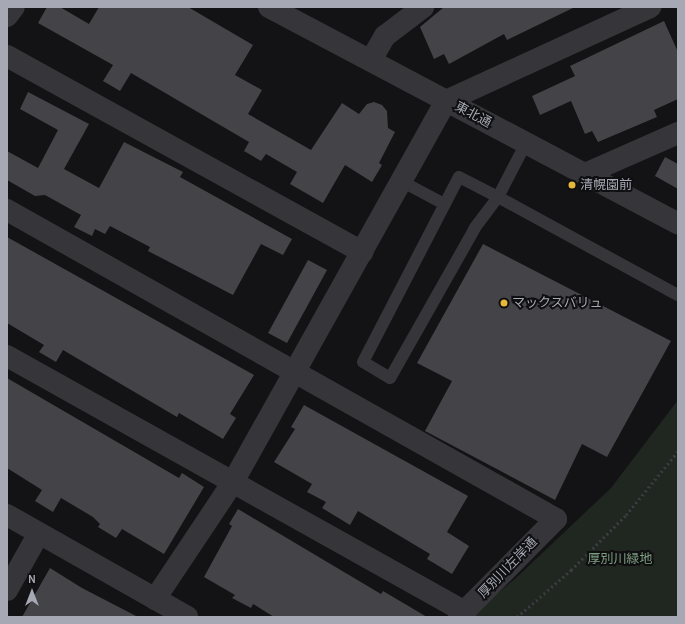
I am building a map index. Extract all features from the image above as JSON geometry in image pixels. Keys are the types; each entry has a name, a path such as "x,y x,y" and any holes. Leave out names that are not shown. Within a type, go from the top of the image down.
{"street":[{"path":"7,16 14,7"},
{"name":"東北通","path":"269,7 678,224"},
{"path":"371,60 384,36 423,7"},
{"path":"155,600 233,482 446,101 650,7"},
{"path":"7,56 362,252"},
{"path":"585,174 678,133"},
{"path":"7,210 295,373"},
{"path":"7,356 233,482 462,614"},
{"name":"厚別川左岸通","path":"295,373 556,519 462,614"},
{"path":"7,515 186,617"},
{"path":"7,590 39,533"}],"lane":[{"path":"526,143 498,197 475,228 390,378 363,362 444,204 460,177 498,197 678,295"},
{"path":"401,181 444,204"}],"path":[{"path":"517,617 571,570 626,515 678,451"}],"green space":[{"name":"厚別川緑地","path":"678,400 678,617 470,617 516,578 611,488"}],"building":[{"path":"47,7 60,7 89,24 99,7 188,7 253,45 235,75 262,90 248,114 311,150 342,103 359,114 367,104 374,102 382,105 387,111 388,128 395,132 379,163 382,165 372,182 345,165 323,203 290,184 297,172 266,154 261,161 244,151 249,142 131,73 120,91 103,81 113,65 38,23"},
{"path":"444,7 575,7 507,40 504,34 449,64 444,54 434,59 420,27"},
{"path":"664,21 678,52 678,99 654,110 657,117 598,142 592,131 585,134 571,101 540,115 532,96 575,76 570,66"},
{"path":"28,92 89,124 64,169 99,188 124,142 183,172 180,177 292,239 283,255 261,244 233,295 148,251 150,247 110,226 105,234 95,229 92,236 74,227 81,215 45,195 35,196 7,180 7,151 38,168 58,130 20,109"},
{"path":"665,157 678,164 678,189 655,176"},
{"path":"7,237 254,375 230,414 236,418 223,439 179,413 177,417 63,350 56,362 39,352 44,345 7,323"},
{"path":"483,244 671,341 607,457 582,444 555,500 425,431 452,381 417,363"},
{"path":"308,260 327,270 287,343 268,333"},
{"path":"7,378 179,478 182,473 204,487 164,554 122,529 116,538 98,527 100,524 93,517 61,498 53,512 35,501 42,490 7,468"},
{"path":"304,405 468,496 447,532 469,546 452,574 427,559 430,554 358,511 350,525 322,508 326,502 307,492 312,484 274,462 295,429 291,427"},
{"path":"238,509 381,594 383,591 427,617 274,617 253,604 251,608 232,598 235,595 204,577 232,526 229,524"},
{"path":"50,568 82,588 138,617 22,617"}],"place":[{"name":"清幌園前","path":"572,185"},
{"name":"マックスバリュ","path":"504,303"}]}
